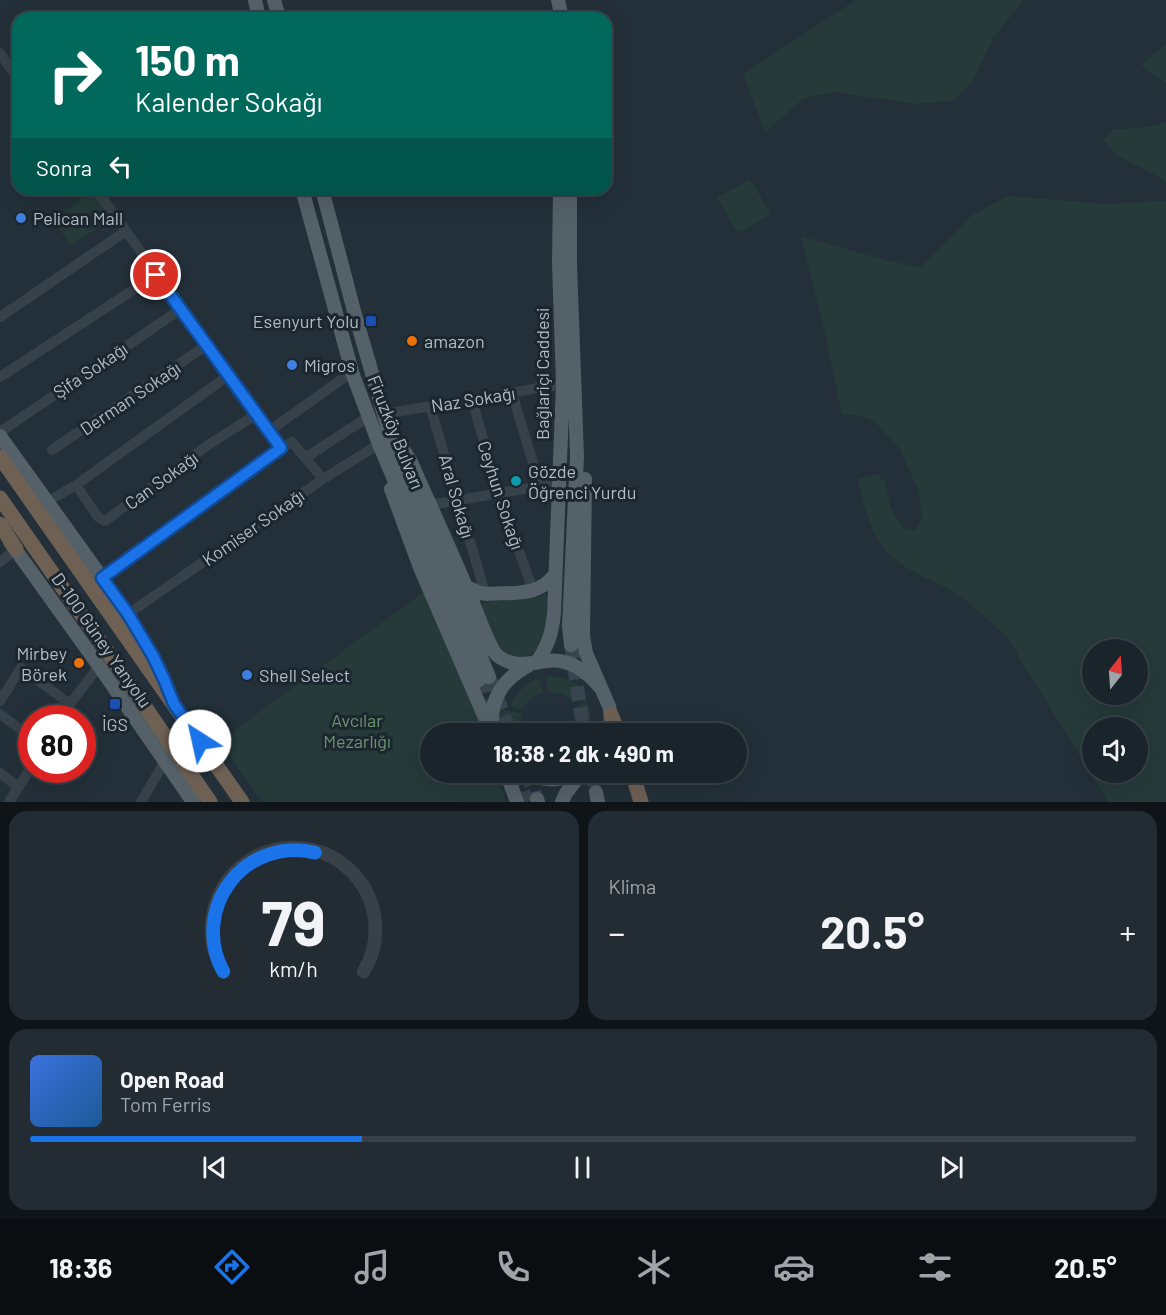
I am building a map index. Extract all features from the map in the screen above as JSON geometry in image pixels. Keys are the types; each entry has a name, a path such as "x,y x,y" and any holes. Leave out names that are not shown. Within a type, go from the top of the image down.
{"highway":[{"path":"0,457 242,802"},
{"path":"0,498 210,802"},
{"path":"0,524 15,549"},
{"path":"611,715 614,723"},
{"path":"635,783 641,802"}],"main road":[{"name":"Firuzköy Bulvarı","path":"304,195 352,372 368,417 484,678 439,554 413,496 386,419 354,311 324,195"},
{"name":"Bağlariçi Caddesi","path":"532,664 546,648 551,636 554,613 562,384 560,195"},
{"name":"Bağlariçi Caddesi","path":"570,195 570,264 577,456 569,626 571,645"},
{"path":"576,416 585,455 583,636 586,653 601,688"},
{"path":"386,419 411,462 498,657 518,664 562,662 588,673 605,694 611,715 610,723"},
{"path":"0,434 128,614 153,656 174,704"},
{"path":"380,444 387,477 398,511 421,570 488,723"},
{"name":"D-100 Güney Yanyolu","path":"0,529 99,666 190,801"},
{"path":"467,587 487,594 533,591 551,581 555,574"},
{"path":"492,723 492,710 497,695 506,681 518,670 532,664"},
{"path":"510,783 517,802"},
{"path":"562,802 573,783"}],"street":[{"path":"0,53 12,70"},
{"path":"100,195 281,448"},
{"path":"0,317 126,231"},
{"path":"0,377 156,275"},
{"name":"Şifa Sokağı","path":"0,434 181,309"},
{"name":"Derman Sokağı","path":"52,450 207,345"},
{"path":"269,431 352,372"},
{"path":"47,502 76,485 229,375"},
{"name":"Naz Sokağı","path":"386,419 430,406 562,384"},
{"path":"512,393 540,486"},
{"name":"Ceyhun Sokağı","path":"472,399 498,493 533,591"},
{"name":"Aral Sokağı","path":"430,406 483,585"},
{"name":"Can Sokağı","path":"76,485 98,517 105,521 208,445 257,414"},
{"path":"305,458 368,417"},
{"path":"102,578 292,442 323,479"},
{"name":"Komiser Sokağı","path":"128,614 323,479 380,444"},
{"path":"430,505 559,483"},
{"path":"0,562 15,549"},
{"path":"0,701 21,668 70,704 99,666"},
{"path":"0,714 18,728"},
{"path":"141,802 165,761"},
{"path":"0,773 18,788"},
{"path":"9,802 21,783"}],"green space":[{"path":"856,0 1024,0 993,38 973,81 953,101 915,104 835,92 804,98 765,132 743,74"},
{"path":"1166,44 1166,83 1165,83 1141,65"},
{"path":"1166,122 1166,182 1116,155 1103,140 1113,130 1152,126"},
{"path":"750,179 771,214 738,233 717,198"},
{"path":"86,195 96,195 112,218 71,246 53,220"},
{"path":"1008,196 1105,204 1166,201 1166,802 1108,802 1096,783 1148,783 1148,717 1082,717 1082,760 1008,639 983,614 962,598 897,561 883,548 873,530 857,479 877,474 885,482 894,514 907,530 916,530 922,517 918,489 899,448 875,422 862,416 842,414 801,236 888,261 921,267 972,215"},
{"name":"Avcılar Mezarlığı","path":"425,591 481,723 420,723 420,783 500,783 506,802 263,802 220,741"},
{"path":"546,594 544,634 540,644 528,656 519,657 505,653 493,636 482,604 539,597"},
{"path":"551,676 571,681 585,694 574,702 564,694 549,692 545,677"},
{"path":"539,678 543,692 531,698 523,710 511,706 522,689"},
{"path":"586,700 590,723 579,723 578,706"},
{"path":"500,711 523,714 523,723 500,723"}],"tunnel":[{"path":"571,645 582,723"},
{"path":"489,677 507,723"},
{"path":"479,680 496,723"},
{"path":"520,783 527,802"},
{"path":"531,783 537,799"},
{"path":"594,783 596,792"}],"place":[{"name":"Pelican Mall","path":"21,218"},
{"name":"Esenyurt Yolu","path":"371,321"},
{"name":"amazon","path":"412,341"},
{"name":"Migros","path":"292,365"},
{"name":"Gözde Öğrenci Yurdu","path":"516,481"},
{"name":"Mirbey Börek","path":"79,663"},
{"name":"Shell Select","path":"247,675"},
{"name":"İGS","path":"115,704"}],"route":[{"path":"156,275 281,448 102,578 128,614 153,656 174,704 200,741"}]}
